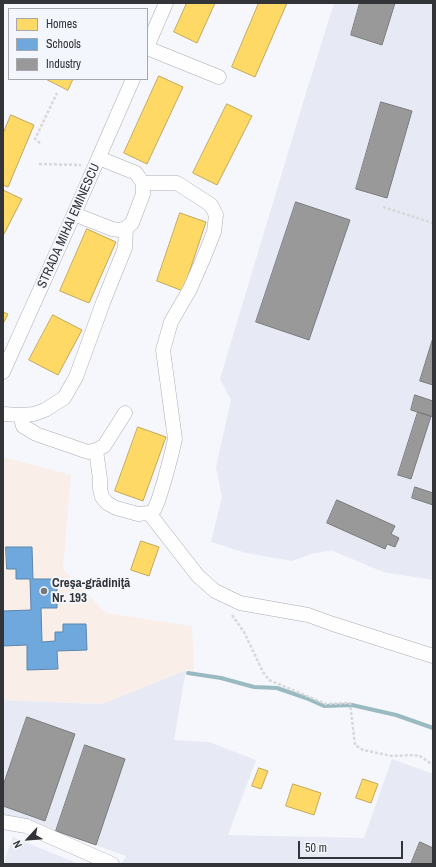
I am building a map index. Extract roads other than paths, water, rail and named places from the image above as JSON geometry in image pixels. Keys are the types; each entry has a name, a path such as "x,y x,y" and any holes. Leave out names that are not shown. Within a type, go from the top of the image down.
{"street":[{"path":"148,45 166,3"},
{"path":"148,47 219,77"},
{"name":"STRADA MIHAI EMINESCU","path":"3,372 133,80"},
{"path":"74,214 112,229 119,230 126,228 132,223 143,194 143,183 136,173 97,162"},
{"path":"96,450 102,498 116,508 138,514 149,513 154,510 172,456 174,439 163,350 171,322 190,289 204,258 214,232 216,215 211,205 177,183 143,183"},
{"path":"3,414 34,414 45,410 64,398 76,377 124,248 126,228"},
{"path":"20,415 23,426 36,434 88,452 104,446 126,413"},
{"path":"149,513 198,576 215,591 240,603 308,615 433,656"},
{"path":"3,822 26,826 112,864"}],"waterway":[{"path":"188,673 221,678 254,687 277,688 324,706 352,705 396,715 433,728"}],"place":[{"name":"Creşa-grădiniţă Nr. 193","path":"44,591"}]}
